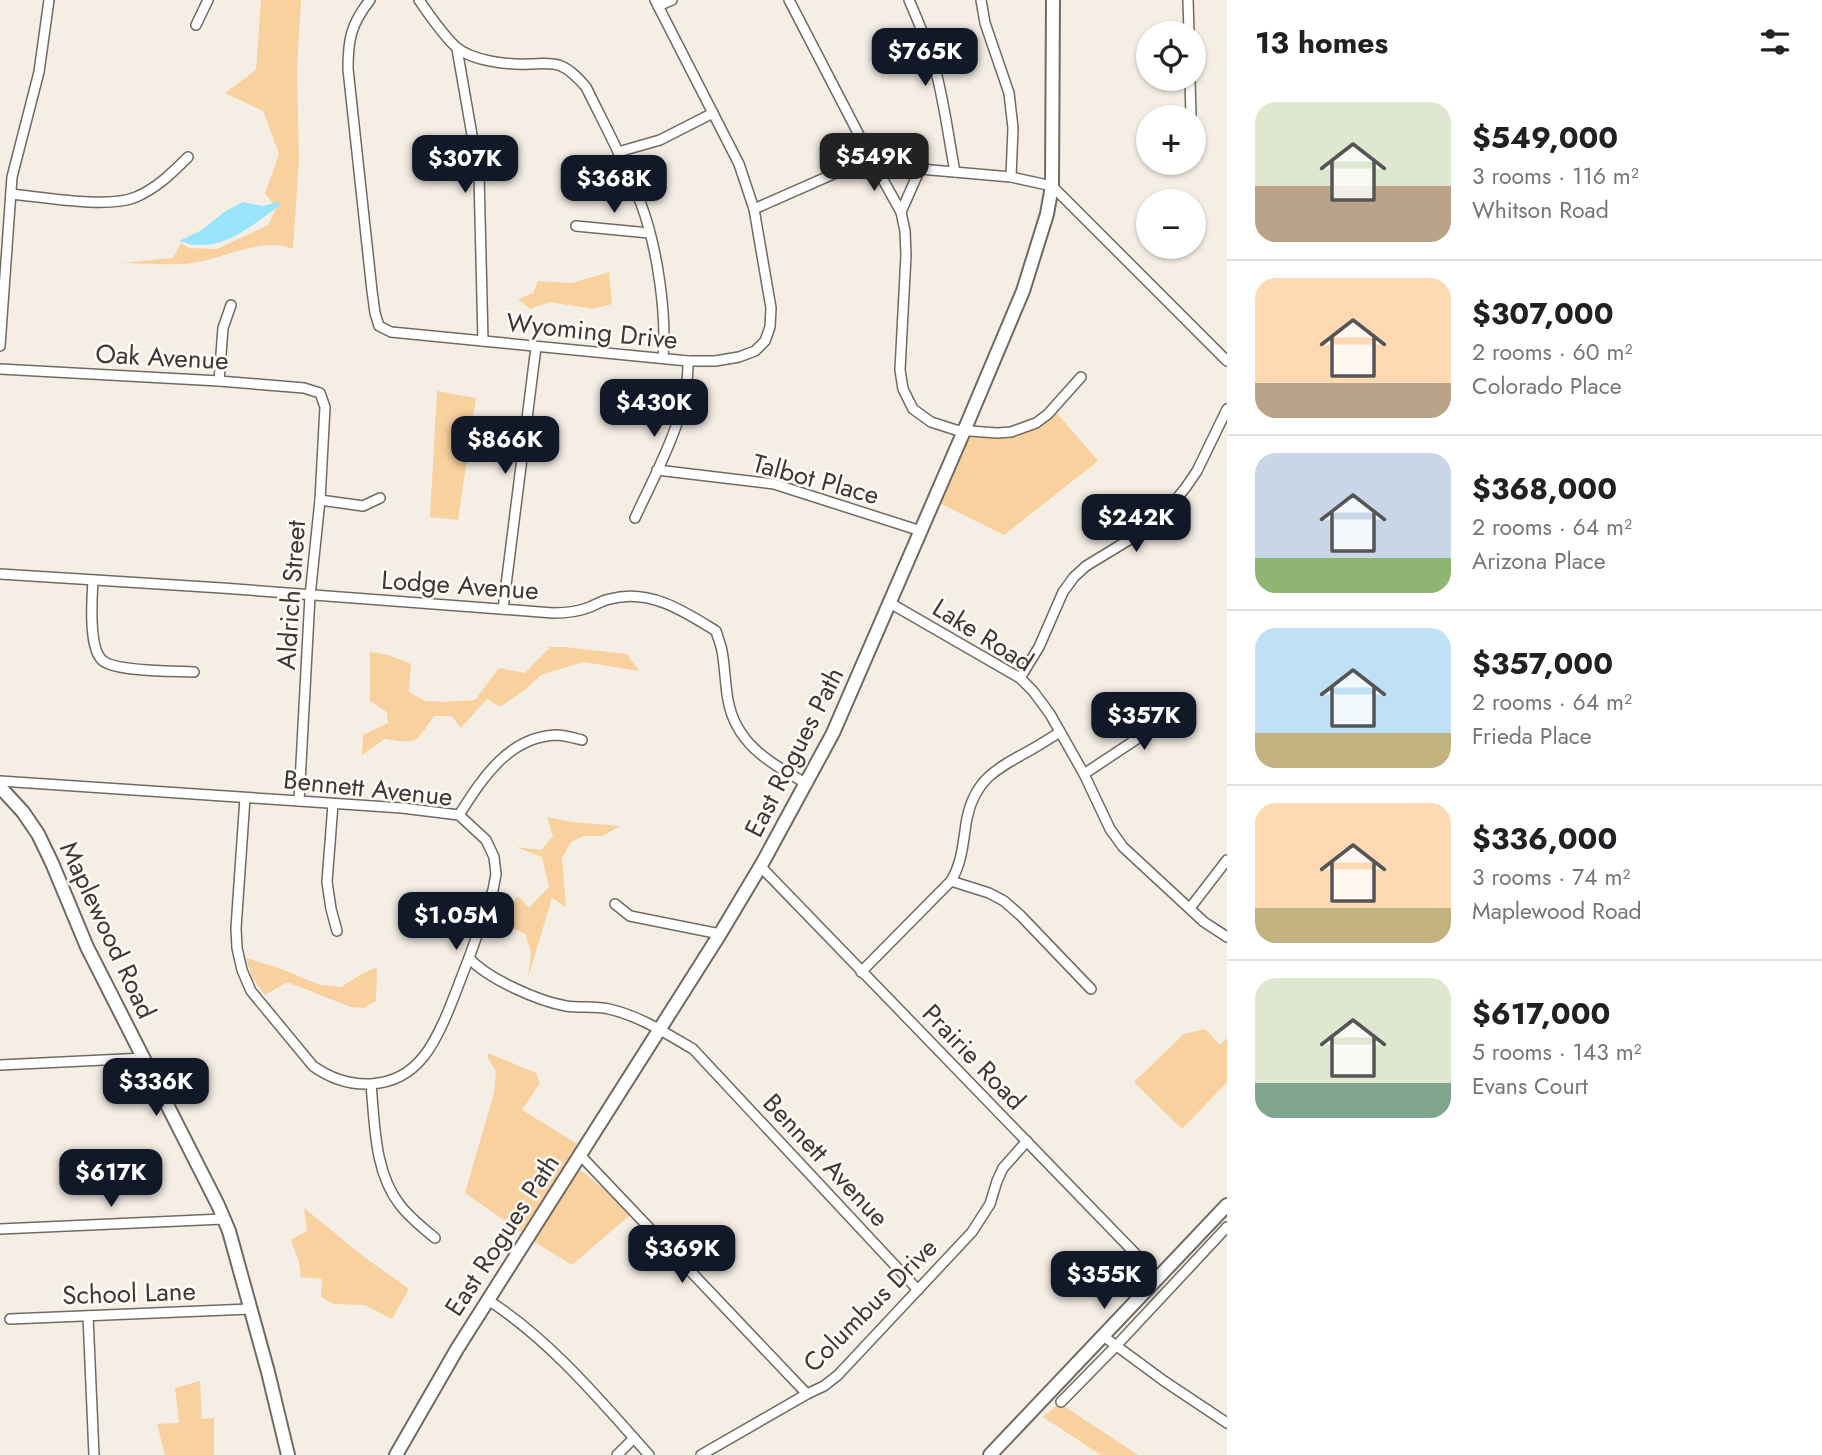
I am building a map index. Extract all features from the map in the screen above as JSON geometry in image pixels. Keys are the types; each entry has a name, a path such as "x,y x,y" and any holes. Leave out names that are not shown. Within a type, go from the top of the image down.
{"street":[{"path":"0,346 12,177 39,72 49,0"},
{"path":"196,25 208,0"},
{"name":"Wyoming Drive","path":"370,0 358,16 351,32 348,69 372,291 379,326 391,332 688,361 739,358 755,351 765,341 770,327 771,308 754,209 739,164 656,3"},
{"path":"419,0 457,48 495,62 547,63 562,66 586,87 642,207 656,264 663,309 663,358"},
{"path":"656,3 672,0"},
{"path":"789,0 901,212 906,255 900,370 903,389 913,409 921,417 946,428 1011,432 1036,423 1048,414 1081,377"},
{"path":"909,0 924,34 937,75 955,172"},
{"path":"981,0 985,23 1009,93 1013,128 1011,177"},
{"name":"East Rogues Path","path":"396,1455 457,1349 720,934 761,866 833,733 1023,291 1047,214 1052,186 1053,0"},
{"path":"1188,0 1189,21"},
{"path":"457,48 479,175 483,341"},
{"path":"618,152 660,140 713,113"},
{"path":"11,194 114,202 134,198 160,184 188,158"},
{"path":"754,209 863,161 872,160 920,169 1011,177 1052,186 1227,361"},
{"path":"901,212 920,169"},
{"path":"576,226 649,233"},
{"path":"219,381 223,328 231,305"},
{"path":"503,608 536,347"},
{"path":"635,518 685,397 688,361"},
{"name":"Oak Avenue","path":"0,369 219,381 304,388 320,393"},
{"name":"Aldrich Street","path":"299,801 310,596 320,500 325,407 320,393"},
{"path":"1020,678 1039,647 1063,592 1074,577 1086,566 1137,535 1174,502 1197,471 1227,409"},
{"name":"Talbot Place","path":"657,470 774,484 921,531"},
{"path":"320,500 363,506 380,498"},
{"name":"Lodge Avenue","path":"0,574 553,613 572,613 627,594 648,597 674,606 716,631 722,651 728,702 737,727 749,746 807,784"},
{"path":"93,580 94,645 102,660 114,666 134,669 194,672"},
{"name":"Lake Road","path":"890,603 1020,678 1041,702 1060,732 1110,829 1123,847 1204,922 1227,937"},
{"path":"1084,774 1188,705"},
{"path":"861,972 951,881 962,854 968,813 975,793 984,781 996,770 1060,732"},
{"path":"459,815 489,771 516,747 557,735 582,740"},
{"name":"Bennett Avenue","path":"0,784 299,801 459,815 486,840 494,857 496,874 494,890 469,958 488,975 552,1003 609,1009 660,1029 693,1049 918,1290"},
{"name":"Maplewood Road","path":"0,784 38,834 88,947 229,1231 288,1455"},
{"path":"245,798 236,928 242,970 251,990 313,1066 341,1081 356,1084 371,1084 397,1077 411,1068 424,1057 435,1038 469,958"},
{"path":"333,804 327,882 337,931"},
{"path":"1190,908 1227,860"},
{"name":"Prairie Road","path":"761,866 1158,1277"},
{"path":"951,881 989,892 1004,901 1091,989"},
{"path":"615,904 630,916 720,934"},
{"path":"0,1065 145,1058"},
{"path":"371,1084 377,1146 388,1185 399,1203 435,1238"},
{"name":"Columbus Drive","path":"701,1455 824,1386 838,1375 972,1232 990,1204 1003,1168 1027,1141"},
{"path":"580,1155 807,1394"},
{"path":"990,1455 1227,1205"},
{"path":"0,1229 223,1219"},
{"path":"1061,1402 1227,1227"},
{"path":"488,1300 509,1313 548,1346 649,1455"},
{"name":"School Lane","path":"10,1319 250,1309"},
{"path":"88,1315 94,1455"},
{"path":"1103,1336 1115,1347 1227,1423"},
{"path":"617,1455 635,1438"}],"shaded area":[{"path":"261,0 301,0 297,68 299,160 293,249 268,245 184,264 121,263 173,258 181,243 189,248 217,249 268,225 276,208 265,193 279,154 263,111 225,93 256,70"},
{"path":"609,272 612,304 593,309 550,302 530,309 518,299 533,293 538,281 572,283"},
{"path":"437,391 476,398 458,520 430,517"},
{"path":"1057,413 1098,461 1004,535 939,503 967,437 1015,435 1035,428"},
{"path":"550,647 627,654 639,671 584,662 541,675 500,707 487,699 461,728 452,716 434,716 415,740 385,739 362,755 363,735 388,723 387,712 370,701 370,652 389,655 411,664 409,692 425,701 445,702 475,700 499,668 525,673"},
{"path":"547,817 620,826 602,836 584,836 571,842 562,858 566,907 552,898 528,978 531,952 525,934 506,925 504,912 518,896 529,908 549,887 542,857 516,847 541,850 553,836"},
{"path":"246,958 320,985 341,987 377,967 376,1001 364,1008 351,1007 287,982 265,995 252,977"},
{"path":"1205,1029 1220,1045 1227,1038 1227,1082 1182,1129 1134,1082 1184,1034"},
{"path":"488,1053 536,1073 540,1083 522,1110 579,1145 521,1232 465,1193 494,1093 496,1071"},
{"path":"582,1171 632,1213 572,1265 533,1241 576,1172"},
{"path":"304,1208 364,1257 409,1289 392,1319 365,1305 334,1304 321,1297 322,1279 301,1277 291,1240 307,1231"},
{"path":"200,1381 202,1419 214,1418 214,1455 165,1455 157,1424 179,1423 175,1388"},
{"path":"1059,1403 1138,1455 1101,1455 1043,1417"}],"water":[{"path":"243,202 262,206 279,202 280,205 240,233 219,243 195,245 179,241 202,230 224,212"}]}
